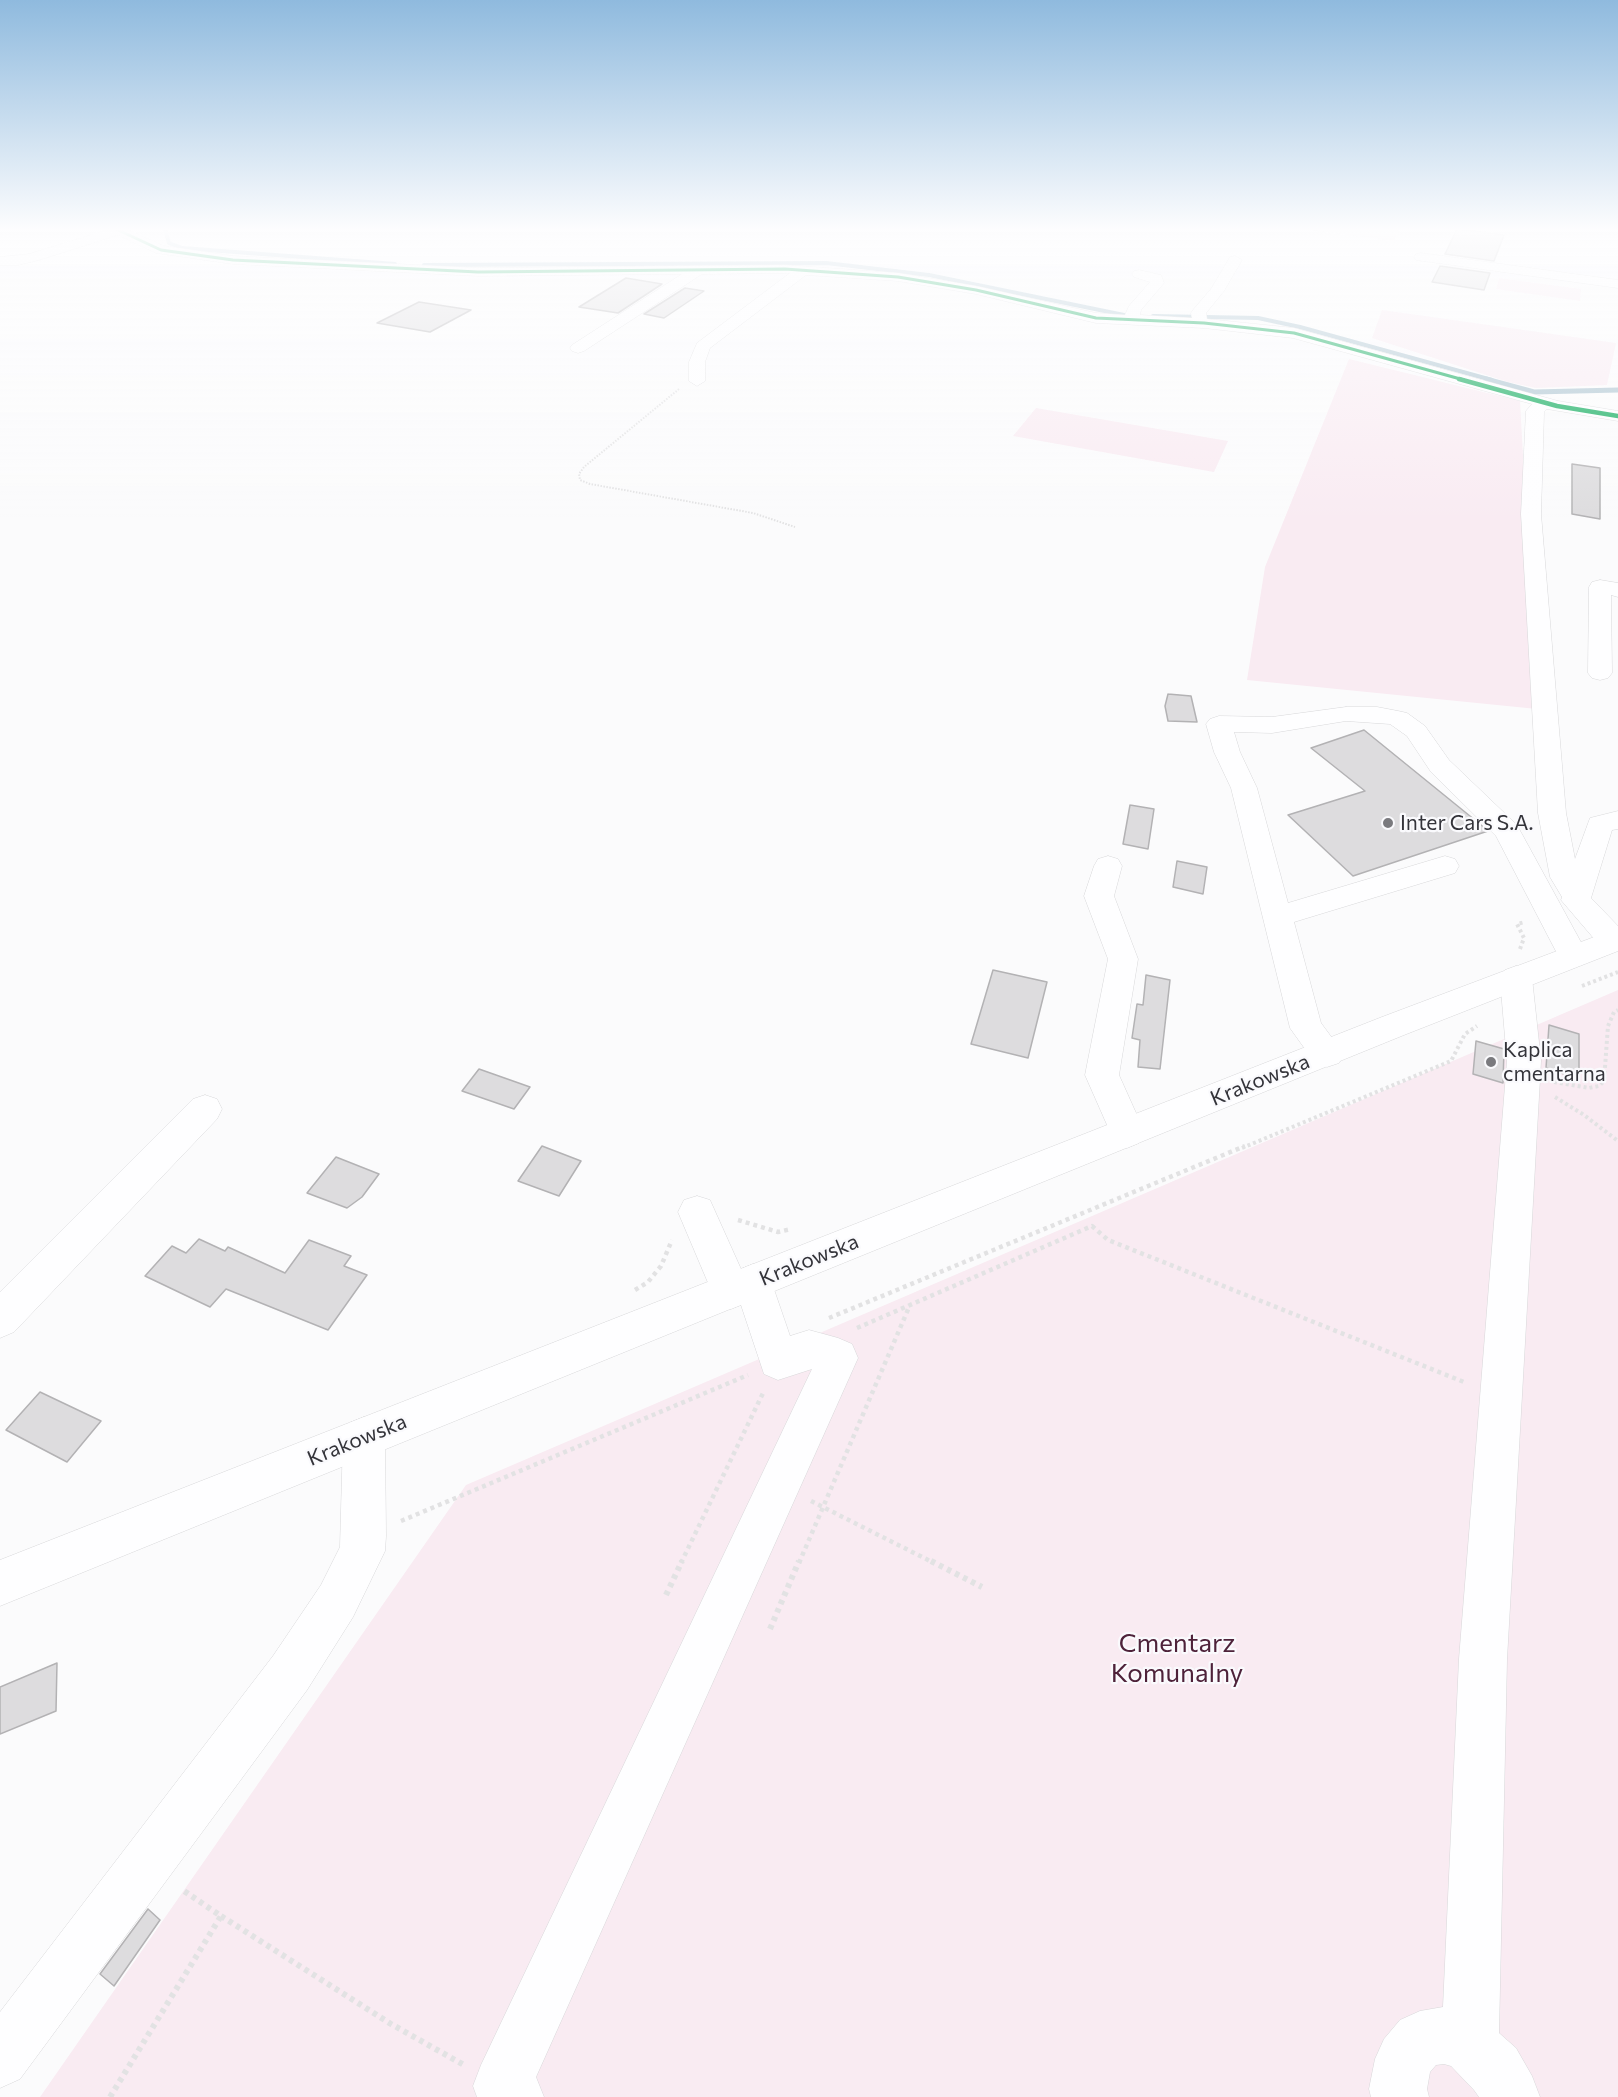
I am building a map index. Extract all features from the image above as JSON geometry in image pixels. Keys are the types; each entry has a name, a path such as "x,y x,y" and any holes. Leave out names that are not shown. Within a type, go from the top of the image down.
{"street":[{"path":"578,348 611,327"},
{"path":"696,378 703,346 728,327"},
{"path":"1237,327 1294,333 1544,402 1618,416"},
{"path":"1544,402 1535,411 1531,514 1544,724 1552,813 1562,867 1564,877 1577,896"},
{"path":"1600,673 1600,587 1618,590"},
{"path":"1327,1054 1306,1028 1244,788 1227,752 1219,724 1272,725 1346,714 1377,714 1398,718 1416,731 1440,766 1507,831 1573,956"},
{"path":"1616,940 1576,900 1600,824 1618,820"},
{"path":"1108,866 1099,896 1123,959 1102,1075 1127,1133"},
{"path":"1276,917 1445,866"},
{"name":"Krakowska","path":"0,1583 1327,1054 1518,993 1573,956 1616,940"},
{"path":"1470,2045 1484,1659 1524,1069 1518,993"},
{"path":"0,1319 205,1109"},
{"path":"508,2092 779,1484 838,1358 786,1350 742,1286 697,1212"},
{"path":"0,2059 290,1673 337,1601 362,1551 364,1437"},
{"path":"1400,2097 1398,2089 1404,2059 1420,2040 1444,2035 1470,2045 1495,2069 1511,2097"}],"path":[{"path":"696,378 584,467 579,474 580,480 590,484 753,513 795,527"},
{"path":"1578,987 1618,972"},
{"path":"364,1536 760,1370 786,1350 1451,1061 1465,1034 1495,1018 1518,993"},
{"path":"1524,1069 1589,1088 1599,1086 1604,1081 1608,1026 1614,1012 1618,1010"},
{"path":"1524,1069 1618,1141"},
{"path":"666,1595 786,1350 910,1305 1092,1226 1108,1240 1502,1396"},
{"path":"770,1629 910,1305"},
{"path":"779,1484 982,1587"},
{"path":"181,1888 391,2025 508,2092"},
{"path":"110,2097 221,1916"}],"green space":[{"path":"1376,327 1502,327 1616,343 1607,385 1536,388 1508,382 1372,338"},
{"path":"1349,359 1520,401 1537,709 1247,680 1265,567"},
{"path":"1036,408 1228,441 1214,472 1013,436"},
{"name":"Cmentarz Komunalny","path":"1618,990 1618,2097 40,2097 466,1485"}],"building":[{"path":"400,327 440,327 430,332"},
{"path":"1572,464 1600,468 1600,519 1572,514"},
{"path":"1168,694 1191,696 1197,722 1168,721 1165,706"},
{"name":"Inter Cars S.A.","path":"1364,730 1488,831 1353,876 1288,815 1365,791 1311,748"},
{"path":"1130,805 1154,809 1148,849 1123,844"},
{"path":"1177,861 1207,867 1203,894 1173,887"},
{"path":"993,970 1047,982 1028,1058 971,1044"},
{"path":"1146,975 1170,980 1160,1069 1138,1067 1140,1040 1132,1038 1137,1004 1143,1005"},
{"path":"1549,1025 1579,1034 1579,1079 1546,1068"},
{"name":"Kaplica cmentarna","path":"1476,1041 1504,1049 1503,1083 1473,1074"},
{"path":"479,1069 530,1087 514,1109 462,1091"},
{"path":"542,1146 581,1161 559,1196 518,1181"},
{"path":"336,1157 379,1174 362,1197 347,1208 307,1193"},
{"path":"199,1239 225,1251 228,1247 285,1273 309,1240 351,1256 344,1266 367,1275 328,1330 226,1289 210,1307 145,1276 172,1246 186,1253"},
{"path":"40,1392 101,1421 67,1462 6,1430"},
{"path":"57,1663 56,1711 0,1734 0,1687"},
{"path":"148,1909 160,1920 114,1986 100,1974"}],"waterway":[{"path":"1299,327 1492,380"},
{"path":"1486,379 1534,392 1618,390"}],"transit line":[{"path":"1239,327 1294,333 1557,406 1618,416"}],"place":[{"name":"Inter Cars S.A.","path":"1388,823"},
{"name":"Kaplica cmentarna","path":"1491,1062"}]}
